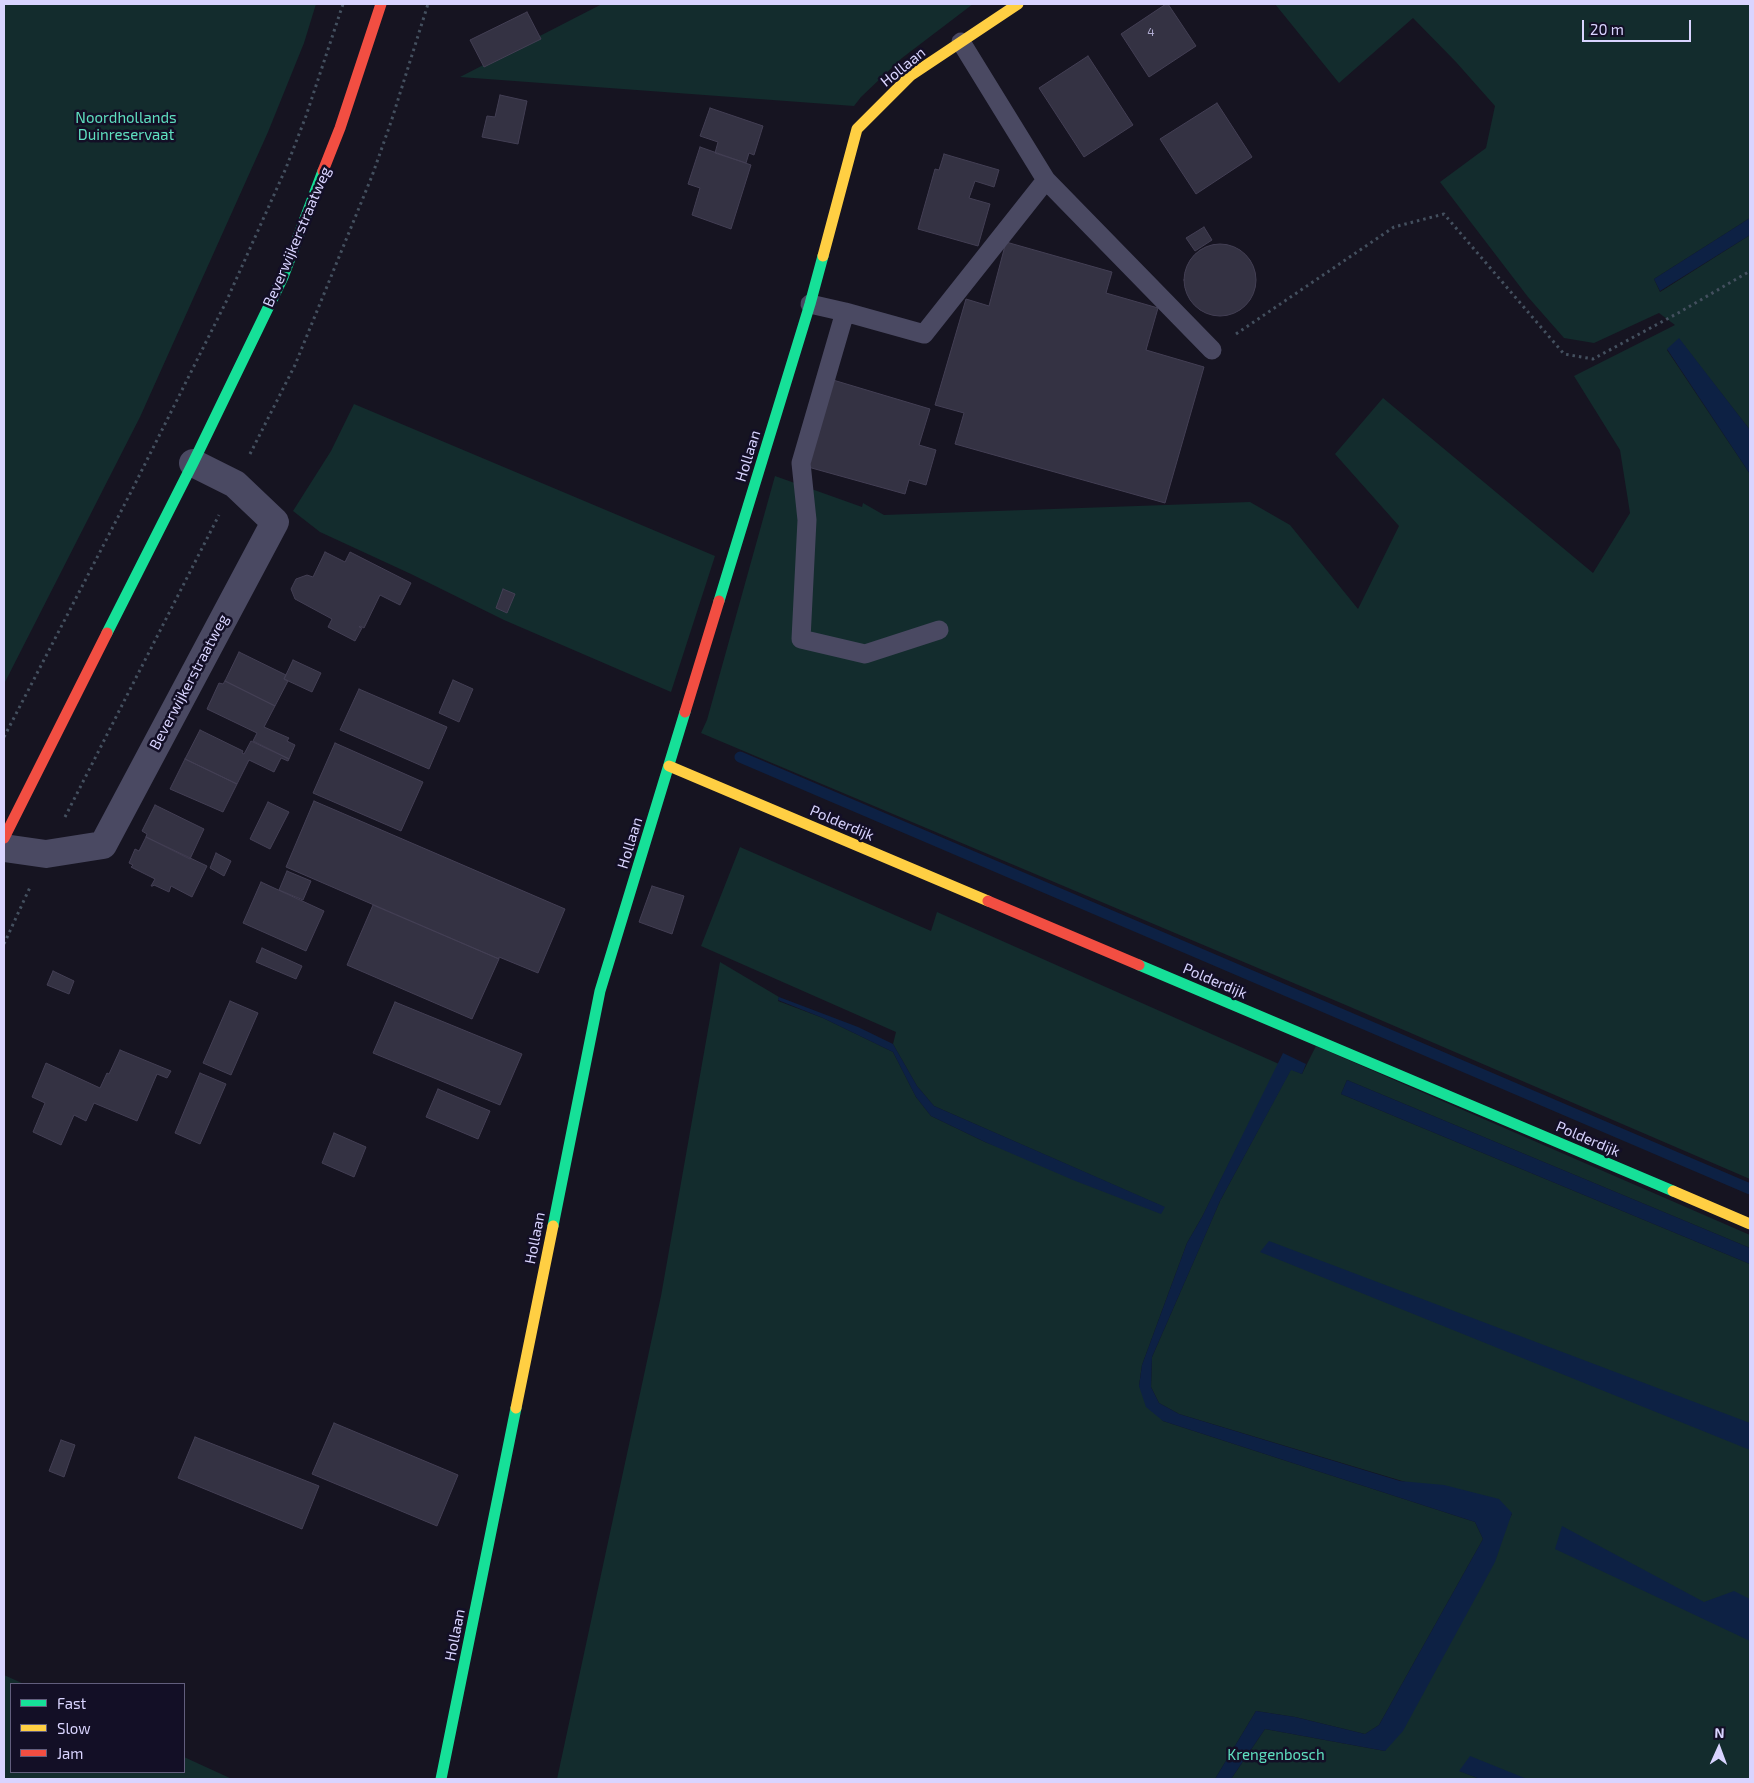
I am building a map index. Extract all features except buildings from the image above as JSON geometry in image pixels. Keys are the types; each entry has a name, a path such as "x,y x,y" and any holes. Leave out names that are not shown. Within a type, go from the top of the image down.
{"street":[{"name":"Beverwijkerstraatweg","path":"4,838 193,463 285,270 340,128 381,4"},
{"name":"Hollaan","path":"441,1779 600,990 810,304 857,129 910,76 1018,4"},
{"name":"Beverwijkerstraatweg","path":"4,848 46,854 103,845 275,522 235,484 193,463"},
{"name":"Polderdijk","path":"669,766 1750,1224"}],"lane":[{"path":"961,42 1046,180 1212,350"},
{"path":"810,304 924,334 1046,180"},
{"path":"845,312 800,464 807,520 801,639 865,654 938,630"}],"path":[{"path":"4,737 131,492 226,302 286,168 306,116 343,4"},
{"path":"1212,350 1394,227 1444,214 1564,354 1593,359 1680,312 1750,271"}],"green space":[{"name":"Noordhollands Duinreservaat","path":"4,4 316,4 304,43 268,132 140,417 4,684"},
{"path":"602,4 973,4 902,58 854,106 460,77"},
{"path":"1275,4 1750,4 1750,218 1654,279 1660,292 1750,235 1750,430 1679,339 1667,350 1750,474 1750,1179 1348,1006 701,733 707,720 775,476 862,507 863,503 884,515 1250,502 1290,525 1358,609 1399,526 1335,454 1383,398 1593,573 1630,513 1620,450 1574,376 1675,325 1659,313 1594,343 1564,338 1528,297 1440,182 1486,148 1495,106 1413,18 1339,83"},
{"path":"354,404 715,556 671,692 504,620 320,532 293,511 331,451"},
{"path":"740,847 931,931 937,912 1279,1064 1187,1243 1142,1365 1139,1386 1163,1421 1475,1522 1483,1539 1379,1725 1365,1734 1295,1717 1256,1711 1215,1779 557,1779 661,1296 720,962 779,997 778,1001 823,1018 893,1052 916,1097 931,1116 985,1142 1164,1207 934,1106 917,1086 893,1044 896,1032 701,946"},
{"name":"Krengenbosch","path":"1316,1046 1750,1235 1750,1248 1347,1080 1341,1094 1750,1264 1750,1779 1524,1779 1460,1771 1480,1779 1231,1779 1265,1729 1385,1751 1512,1514 1179,1414 1159,1403 1151,1387 1152,1357 1220,1201 1291,1069 1302,1074"},
{"path":"4,1675 22,1683 10,1683 10,1773 185,1773 185,1757 232,1779 4,1779"}],"water":[{"path":"1750,218 1750,235 1660,291 1654,279"},
{"path":"1679,338 1750,430 1750,474 1667,349"},
{"path":"779,997 858,1027 893,1044 917,1086 934,1106 1165,1207 1161,1214 1073,1180 985,1142 931,1116 916,1097 893,1052 823,1018 778,1000"},
{"path":"1283,1053 1306,1064 1302,1074 1291,1070 1220,1201 1152,1357 1151,1387 1159,1403 1179,1414 1400,1481 1444,1485 1499,1499 1512,1513 1495,1562 1403,1731 1385,1751 1265,1729 1231,1779 1215,1779 1256,1711 1295,1717 1365,1734 1379,1725 1483,1539 1475,1522 1163,1421 1146,1407 1139,1386 1142,1365 1187,1243 1202,1217"},
{"path":"1347,1080 1750,1248 1750,1264 1341,1094"},
{"path":"1269,1241 1750,1423 1750,1450 1260,1252"},
{"path":"1562,1526 1704,1602 1734,1591 1750,1599 1750,1641 1555,1549"},
{"path":"1470,1756 1527,1779 1480,1779 1459,1771"}],"waterway":[{"path":"740,757 1750,1189"}],"traffic: fast":[{"path":"107,633 193,463 283,277 323,171"},
{"path":"719,601 823,256"},
{"path":"553,1226 600,991 685,712"},
{"path":"1139,965 1673,1191"},
{"path":"441,1779 516,1408"}],"traffic: slow":[{"path":"823,256 857,129 910,76 1018,4"},
{"path":"669,766 988,901"},
{"path":"1673,1191 1750,1224"},
{"path":"516,1408 553,1226"}],"traffic: jam":[{"path":"323,171 340,128 381,4"},
{"path":"685,712 719,601"},
{"path":"4,838 107,633"},
{"path":"988,901 1139,965"}]}
